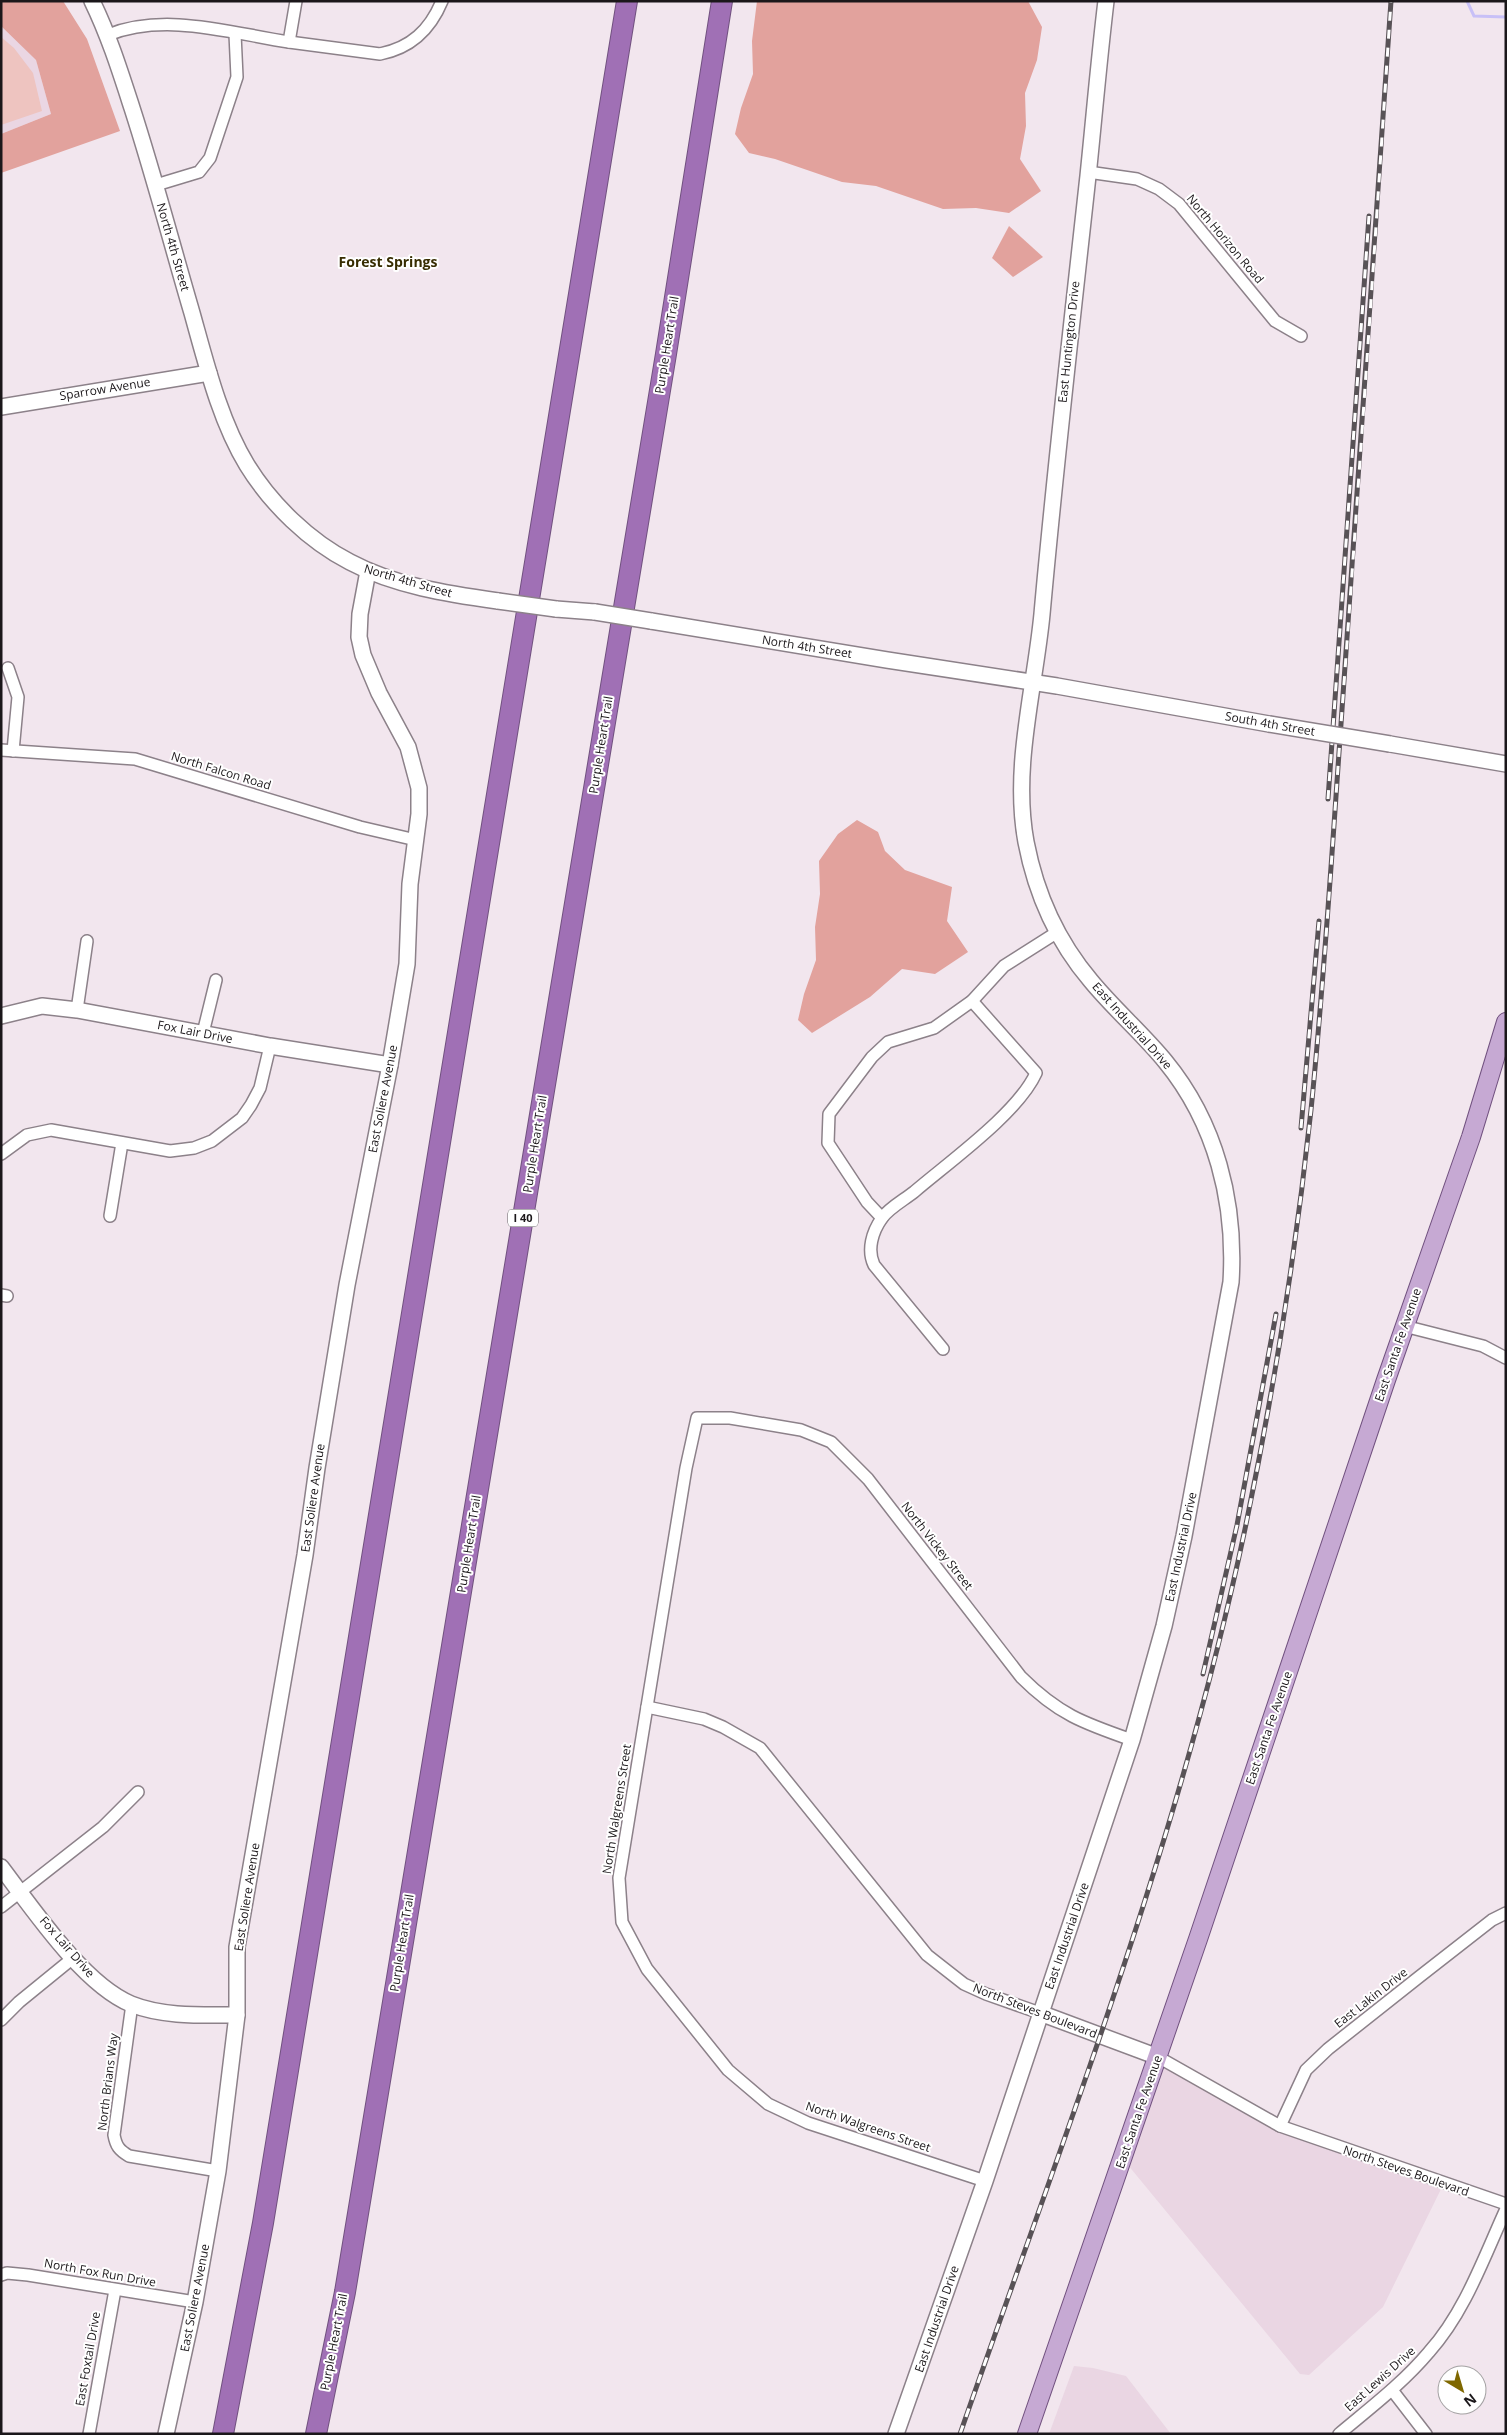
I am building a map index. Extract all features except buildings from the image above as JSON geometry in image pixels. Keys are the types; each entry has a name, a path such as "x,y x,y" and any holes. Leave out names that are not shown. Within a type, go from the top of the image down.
{"highway":[{"path":"223,2434 263,2223 627,1"},
{"name":"Purple Heart Trail","path":"316,2434 348,2272 663,373 722,1"}],"main road":[{"name":"East Santa Fe Avenue","path":"1027,2434 1158,2057 1404,1326 1471,1137 1506,1022"}],"street":[{"name":"North 4th Street","path":"92,1 108,35 156,185 209,373 235,442 247,465 265,490 294,521 321,544 368,571 440,593 556,609 595,612 1034,683"},
{"path":"289,42 296,1"},
{"path":"108,35 126,28 156,24 184,25 380,54 394,51 428,29 442,1"},
{"name":"East Huntington Drive","path":"1034,683 1106,1"},
{"path":"156,185 199,172 210,158 237,77 235,34"},
{"name":"North Horizon Road","path":"1088,172 1137,179 1158,189 1179,204 1275,321 1282,327 1301,336"},
{"name":"Sparrow Avenue","path":"1,407 209,373"},
{"name":"East Soliere Avenue","path":"166,2434 195,2302 218,2171 237,2015 237,1947 305,1555 317,1468 347,1285 390,1066 406,964 410,884 416,840 419,788 415,767 408,747 369,672 359,638 362,598 368,571"},
{"path":"8,668 18,697 13,751"},
{"name":"South 4th Street","path":"1034,683 1506,764"},
{"name":"East Industrial Drive","path":"896,2434 985,2181 1132,1740 1164,1626 1205,1428 1231,1282 1230,1222 1219,1159 1205,1124 1180,1081 1164,1060 1092,983 1056,933 1038,889 1025,831 1021,785 1034,683"},
{"name":"North Falcon Road","path":"1,750 136,759 360,827 416,840"},
{"path":"882,1218 867,1202 828,1143 828,1114 872,1057 888,1042 934,1028 972,1002 1004,966 1056,933"},
{"path":"77,1010 87,941"},
{"path":"203,1033 216,980"},
{"path":"943,1349 874,1264 870,1255 870,1245 882,1218 988,1130 1030,1087 1036,1073 972,1002"},
{"name":"Fox Lair Drive","path":"1,1016 42,1006 77,1010 390,1066"},
{"path":"1,1154 28,1135 51,1130 170,1151 194,1148 212,1141 242,1118 251,1105 260,1088 270,1046"},
{"path":"110,1216 122,1143"},
{"path":"1404,1326 1484,1346 1506,1358"},
{"name":"North Vickey Street","path":"697,1418 730,1418 801,1430 831,1442 868,1480 1021,1677 1038,1694 1057,1710 1132,1740"},
{"name":"North Walgreens Street","path":"697,1418 686,1464 619,1878 622,1922 647,1969 728,2070 768,2104 808,2123 985,2181"},
{"name":"North Steves Boulevard","path":"647,1707 704,1719 726,1728 760,1748 927,1955 964,1984 986,1994 1158,2057 1280,2126 1506,2204"},
{"path":"1,1907 103,1827 138,1792"},
{"name":"Fox Lair Drive","path":"1,1867 87,1974 110,1992 132,2004 193,2015 237,2015"},
{"name":"East Lakin Drive","path":"1280,2126 1306,2070 1328,2049 1492,1920 1506,1912"},
{"path":"1,2020 19,2002 74,1958"},
{"name":"North Brians Way","path":"132,2004 114,2135 116,2144 120,2151 129,2156 218,2171"},
{"name":"East Lewis Drive","path":"1339,2434 1392,2390 1430,2352 1462,2306 1506,2209"},
{"name":"North Fox Run Drive","path":"1,2274 7,2272 28,2275 195,2302"},
{"name":"East Foxtail Drive","path":"89,2434 115,2290"},
{"path":"1392,2390 1426,2434"}],"shaded area":[{"path":"1,1 63,1 87,39 120,131 1,173 1,134 51,114 36,60 1,26"},
{"path":"757,1 1028,1 1042,27 1037,60 1025,93 1026,126 1020,159 1041,191 1009,213 976,208 943,209 876,186 842,182 775,159 749,153 735,134 741,108 753,74 752,41"},
{"path":"1,26 36,60 51,114 1,134"},
{"path":"1,37 14,48 33,73 42,111 1,125"},
{"path":"1009,226 1043,257 1013,277 992,258"},
{"path":"857,820 878,832 885,851 905,870 952,887 947,921 968,952 935,974 902,969 870,997 812,1033 798,1020 804,994 816,960 815,927 820,894 819,861 838,834"},
{"path":"1158,2057 1280,2126 1444,2183 1383,2307 1309,2375 1300,2374 1123,2159"},
{"path":"1074,2366 1093,2368 1126,2376 1171,2434 1049,2434"}],"waterway":[{"path":"1467,1 1474,16 1506,17"}],"railway":[{"path":"960,2434 1079,2098 1154,1873 1188,1759 1218,1645 1245,1529 1265,1425 1298,1215 1320,1014 1361,453 1391,1"},
{"path":"1328,799 1369,216"},
{"path":"1301,1128 1319,921"},
{"path":"1203,1674 1237,1525 1276,1314"}],"district":[{"name":"Forest Springs","path":"388,262"}]}
